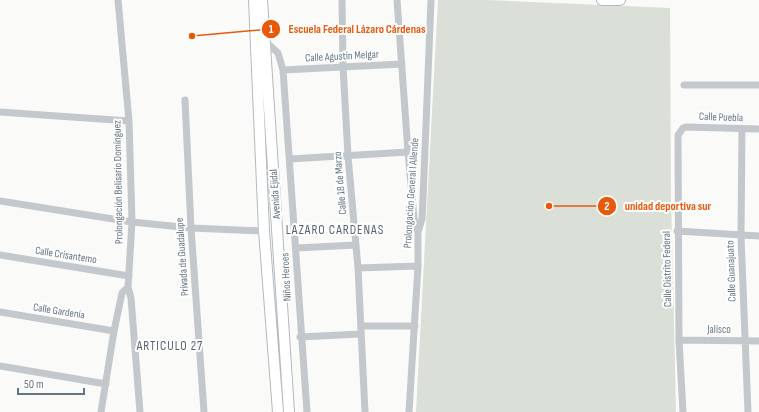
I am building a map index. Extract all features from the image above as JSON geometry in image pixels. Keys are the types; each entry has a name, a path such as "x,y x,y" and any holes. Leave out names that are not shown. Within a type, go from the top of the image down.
{"main road":[{"name":"Avenida Ejidal","path":"254,0 264,231 278,412"},
{"name":"Avenida Ejidal","path":"262,0 289,412"},
{"path":"602,0 620,0"}],"street":[{"name":"Prolongación Belisario Domínguez","path":"118,0 129,121 132,222 128,287 131,298 140,412"},
{"name":"Calle 18 de Marzo","path":"342,0 343,66 348,156 358,268 361,326 360,334 365,412"},
{"path":"397,0 408,152 414,218 418,232"},
{"name":"Prolongación General I Allende","path":"409,412 418,266 418,232 422,219 432,0"},
{"name":"Niños Heroes","path":"255,33 278,53 283,70 296,248 300,337 307,412"},
{"name":"Calle Agustín Melgar","path":"283,70 402,64"},
{"path":"684,85 759,85"},
{"name":"Privada de Guadalupe","path":"185,100 191,228 204,412"},
{"path":"0,112 129,121"},
{"name":"Calle Puebla","path":"683,128 759,130"},
{"name":"Calle Distrito Federal","path":"683,128 678,135 677,231 679,340 683,412"},
{"name":"Calle Guanajuato","path":"742,129 741,236 748,412"},
{"path":"290,159 408,152"},
{"path":"0,201 132,222 191,228 264,231"},
{"path":"677,231 759,236"},
{"path":"296,248 356,245"},
{"name":"Calle Crisantemo","path":"0,255 128,276"},
{"path":"358,268 418,266"},
{"path":"101,412 114,331 122,293 128,287"},
{"name":"Calle Gardenia","path":"0,312 114,331"},
{"path":"361,326 415,326"},
{"path":"300,337 360,334"},
{"name":"Jalisco","path":"679,340 759,341"},
{"path":"0,366 106,384"}],"shaded area":[{"path":"438,0 487,0 670,8 671,195 676,412 416,412"}],"place":[{"name":"Escuela Federal Lázaro Cárdenas","path":"192,36"},
{"name":"unidad deportiva sur","path":"549,206"}],"district":[{"name":"LAZARO CARDENAS","path":"335,230"},
{"name":"ARTICULO 27","path":"170,346"}]}
